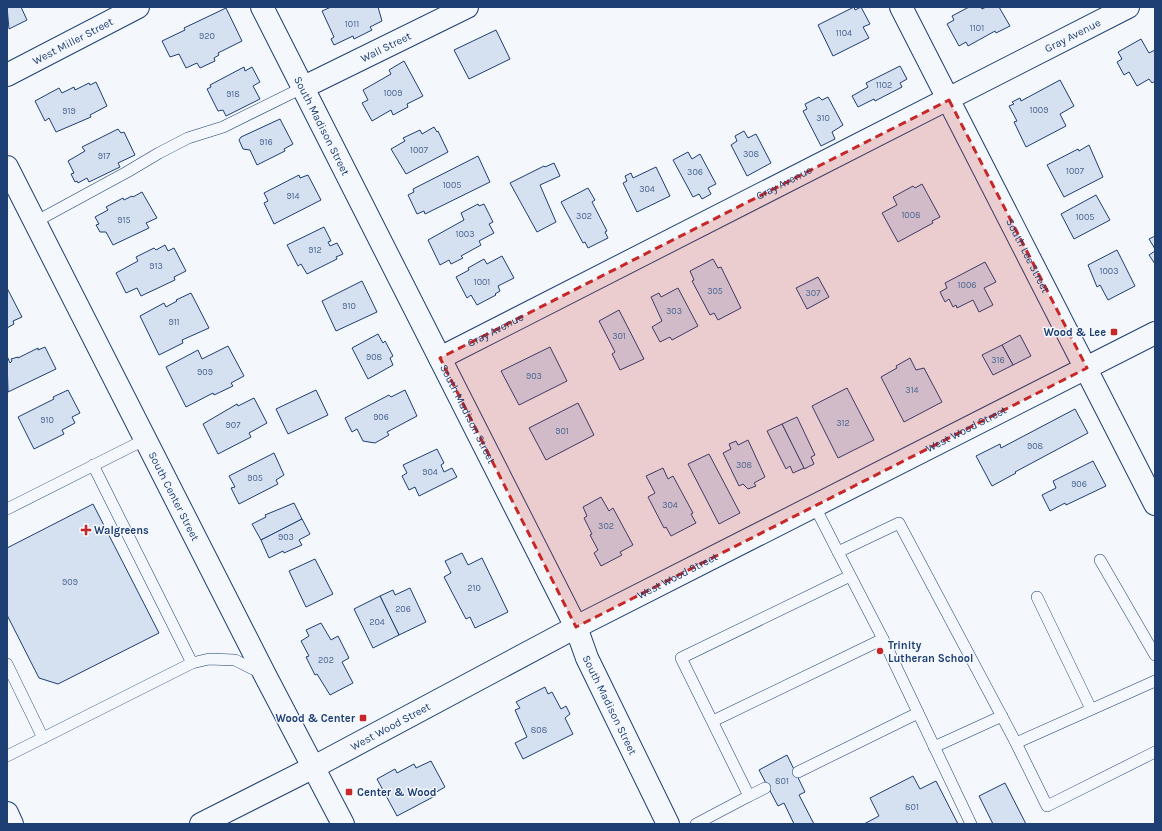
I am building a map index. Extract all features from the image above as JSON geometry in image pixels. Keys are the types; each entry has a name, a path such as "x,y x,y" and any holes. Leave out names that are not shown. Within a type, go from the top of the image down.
{"street":[{"name":"West Miller Street","path":"7,75 138,7"},
{"name":"South Madison Street","path":"262,7 304,87 576,627 585,653 668,824"},
{"name":"Wall Street","path":"304,87 468,7"},
{"name":"South Lee Street","path":"901,7 1087,368 1155,504"},
{"name":"Gray Avenue","path":"440,358 949,100 1128,7"},
{"name":"South Center Street","path":"7,167 144,440 343,824"},
{"name":"West Wood Street","path":"201,824 314,767 576,627 1155,333"},
{"path":"7,813 12,824"}],"lane":[{"path":"35,222 127,172 159,152 188,138 223,127 304,87"},
{"path":"7,509 144,440"},
{"path":"93,465 192,663"},
{"path":"814,505 883,638 970,824"},
{"path":"838,552 899,523 1002,716 1047,806 1155,752"},
{"path":"1100,560 1155,655"},
{"path":"749,796 681,658 850,576"},
{"path":"1037,597 1091,709"},
{"path":"713,721 883,638"},
{"path":"7,756 192,663 209,659 235,660 265,675"},
{"path":"7,664 43,738"},
{"path":"1016,743 1155,681"},
{"path":"798,772 918,713"},
{"path":"934,746 1002,716"},
{"path":"696,824 765,788"}],"highlighted area":[{"path":"949,100 1087,368 576,627 440,358"}],"building":[{"path":"7,7 21,7 27,20 9,29"},
{"path":"331,7 378,7 382,21 370,27 372,30 354,39 353,36 334,45 331,39 334,37 322,11"},
{"path":"854,7 855,10 861,7 870,24 863,27 869,38 833,56 818,25"},
{"path":"969,7 981,7 982,9 986,7 999,7 1010,26 996,33 995,31 968,46 966,42 959,46 947,24 954,20 952,16"},
{"path":"226,8 242,41 218,53 219,55 214,58 215,61 200,68 197,63 186,68 179,54 170,57 162,41 185,30 184,28"},
{"path":"496,30 510,59 469,79 454,50"},
{"path":"1141,39 1149,53 1155,50 1155,81 1152,83 1149,79 1137,86 1129,72 1124,75 1117,62 1122,59 1118,52"},
{"path":"404,61 423,96 407,104 408,107 393,115 391,110 372,121 362,103 368,100 363,90 391,74 389,70"},
{"path":"900,66 907,79 900,83 902,87 875,101 874,99 858,107 852,96 868,87 866,83"},
{"path":"244,67 245,71 252,67 260,82 253,86 260,99 226,116 223,110 218,111 207,89 211,87 210,85"},
{"path":"1060,80 1074,106 1060,114 1066,126 1026,147 1014,122 1017,121 1009,106 1014,104 1012,102 1020,98 1021,101"},
{"path":"96,82 107,106 90,115 91,117 56,132 49,118 45,121 35,101 59,88 62,93 74,87 75,90 89,83 90,85"},
{"path":"819,97 822,100 828,97 843,125 832,132 835,139 821,146 803,111 807,109 805,104"},
{"path":"280,119 293,144 284,149 285,151 257,165 250,150 243,149 239,140 241,137"},
{"path":"434,127 437,132 438,131 448,152 406,174 391,149 405,141 403,138 420,130 422,134"},
{"path":"118,129 121,133 124,132 135,155 118,163 120,167 89,182 87,178 78,183 77,181 75,182 71,174 74,173 68,161 85,151 82,147"},
{"path":"744,131 748,138 756,134 771,163 747,176 731,145 737,141 735,136"},
{"path":"1089,145 1103,177 1064,197 1047,165"},
{"path":"688,152 692,159 700,154 716,184 708,188 711,194 702,199 699,194 693,197 673,160"},
{"path":"478,156 490,182 425,214 424,211 417,214 408,195 414,192 413,189"},
{"path":"554,163 560,176 540,185 556,222 537,232 510,183 544,166 545,167"},
{"path":"656,167 670,196 637,212 623,183 627,181 625,176 631,173 633,178"},
{"path":"299,175 300,178 308,175 321,200 274,224 264,203 268,201 264,193"},
{"path":"922,184 940,217 932,221 933,223 898,242 882,213 897,205 893,197 913,186 915,188"},
{"path":"588,188 595,200 592,202 607,231 605,232 608,238 588,248 585,242 583,243 561,202"},
{"path":"142,192 157,218 146,223 149,228 113,245 106,232 100,232 96,225 99,224 95,217 108,210 106,207 123,198 124,200"},
{"path":"1096,195 1110,220 1074,239 1061,214"},
{"path":"478,204 479,206 484,204 493,222 489,224 494,233 479,241 481,245 461,256 463,258 451,264 449,260 440,265 428,240 464,220 461,213"},
{"path":"324,227 331,241 328,242 330,246 337,243 343,254 336,257 337,259 307,274 301,264 298,266 287,245"},
{"path":"1155,236 1155,249 1149,239"},
{"path":"165,245 168,251 174,248 186,271 174,277 175,280 141,296 137,288 126,293 116,273 138,261 136,257 154,248 156,250"},
{"path":"1117,250 1135,286 1108,300 1100,285 1097,287 1088,265"},
{"path":"1155,251 1155,264 1149,255"},
{"path":"502,256 514,278 498,286 500,291 495,294 496,295 477,305 471,295 467,298 456,277 484,259 487,264"},
{"path":"713,259 718,268 721,267 741,308 718,320 714,313 710,315 692,281 694,280 690,271"},
{"path":"985,262 996,282 984,288 993,305 979,312 973,300 957,308 956,305 953,307 949,299 945,302 940,292 947,288 945,283"},
{"path":"818,277 829,297 807,309 796,288"},
{"path":"362,281 377,312 336,331 322,301"},
{"path":"7,288 22,317 13,321 14,324 7,328"},
{"path":"678,288 698,326 672,340 670,337 660,342 652,327 662,321 651,297 659,293 661,297"},
{"path":"191,293 209,328 182,340 183,343 159,355 140,316 164,303 166,307 177,301 176,300"},
{"path":"619,310 644,359 620,370 612,354 615,352 599,321"},
{"path":"378,334 383,343 385,341 393,356 390,358 393,365 368,379 352,348"},
{"path":"1020,335 1031,356 1013,365 1002,345"},
{"path":"1002,345 1013,365 993,375 982,355"},
{"path":"228,346 244,376 231,383 233,386 214,395 213,393 186,407 166,367 198,350 202,359"},
{"path":"45,347 56,369 8,392 7,356 10,363 12,361 11,359 18,358 38,348 38,350"},
{"path":"550,347 567,381 519,405 501,371"},
{"path":"910,358 916,370 924,368 942,402 904,422 881,377 897,368 896,366"},
{"path":"847,388 874,440 838,458 812,406"},
{"path":"68,390 80,413 72,417 75,423 62,430 64,434 34,449 18,417 54,399 53,397"},
{"path":"316,390 328,415 288,434 276,409"},
{"path":"405,390 417,416 387,432 389,435 375,443 363,441 357,429 352,432 345,418 389,395 391,397"},
{"path":"254,398 267,423 249,433 251,437 218,454 203,424 237,404 238,406"},
{"path":"578,403 594,435 546,460 529,428"},
{"path":"1075,409 1088,433 992,486 976,456 1000,444 1001,448"},
{"path":"797,417 815,455 811,457 814,464 804,469 782,424"},
{"path":"782,424 804,468 793,473 790,466 786,469 767,431"},
{"path":"748,440 765,477 754,483 756,486 748,489 743,484 739,486 723,453 731,449 729,444 736,441 738,445"},
{"path":"437,449 444,463 441,465 444,472 452,468 457,477 419,496 415,487 409,490 402,476 407,473 403,465"},
{"path":"274,453 284,475 276,480 278,484 239,504 231,488 235,487 229,476"},
{"path":"709,454 740,513 719,524 688,464"},
{"path":"1093,461 1106,486 1050,511 1042,495 1056,488 1053,481"},
{"path":"663,468 668,479 673,476 693,513 691,514 696,523 671,536 666,527 664,528 648,497 655,493 646,476"},
{"path":"601,497 609,511 613,508 633,545 620,552 622,555 601,566 594,553 598,550 590,535 592,534 584,518 587,516 583,507"},
{"path":"294,503 302,519 261,540 252,524 266,517 265,515"},
{"name":"Walgreens","path":"93,504 159,633 58,684 39,678 7,615 7,548"},
{"path":"302,519 310,534 299,540 302,545 284,553 283,551 269,558 261,540"},
{"path":"462,553 468,565 482,558 508,612 475,628 470,617 466,619 444,577 451,573 445,561"},
{"path":"315,559 333,594 306,607 289,571"},
{"path":"410,588 426,622 399,635 380,596 393,590 395,595"},
{"path":"380,596 399,635 373,648 354,609"},
{"path":"321,623 331,640 338,636 349,658 342,662 353,683 330,695 317,674 315,675 306,657 309,656 301,641 309,636 306,630"},
{"path":"545,687 548,694 552,692 561,709 566,706 570,714 565,718 573,734 523,759 515,743 527,737 515,710 520,708 516,702"},
{"path":"787,755 805,792 799,795 814,824 794,824 784,803 778,806 759,770"},
{"path":"431,761 445,787 433,794 435,796 397,816 377,779 395,769 397,773 414,764 416,768"},
{"path":"913,776 920,789 936,781 958,824 864,824 879,816 870,798"},
{"path":"1005,783 1026,824 993,824 979,796"}],"place":[{"name":"Wood & Lee","path":"1114,332"},
{"name":"Walgreens","path":"86,530"},
{"name":"Trinity Lutheran School","path":"880,651"},
{"name":"Wood & Center","path":"363,718"},
{"name":"Center & Wood","path":"349,792"}]}
